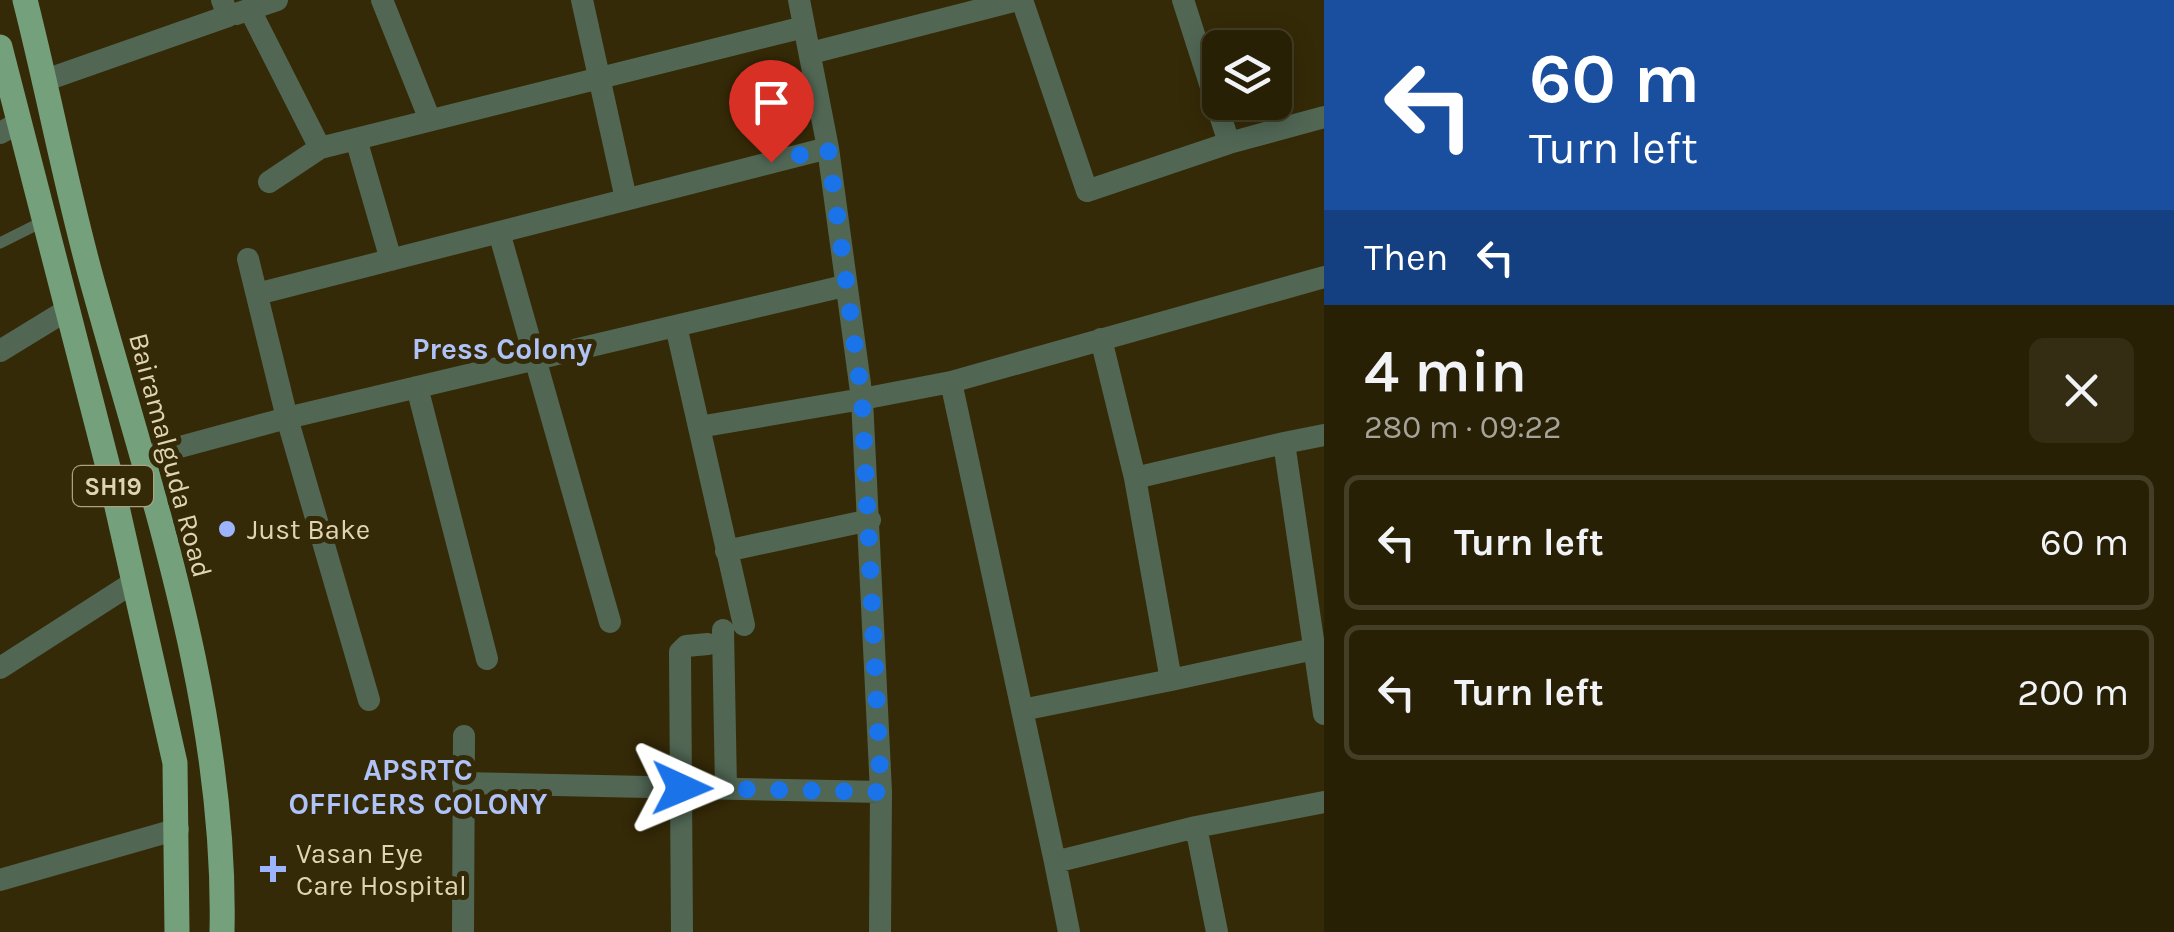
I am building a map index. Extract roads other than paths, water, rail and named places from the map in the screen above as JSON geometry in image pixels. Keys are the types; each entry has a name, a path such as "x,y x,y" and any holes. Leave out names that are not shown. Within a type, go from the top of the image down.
{"main road":[{"name":"Bairamalguda Road","path":"25,0 94,290 191,646 214,770 222,932"},
{"name":"SH19","path":"0,47 10,128 44,221 68,310 134,582 175,775 177,932"},
{"path":"175,775 214,770"}],"street":[{"path":"43,81 234,9 277,0"},
{"path":"382,0 430,120"},
{"path":"582,0 626,200"},
{"path":"799,0 828,148 862,399 881,792 880,932"},
{"path":"811,53 1020,0 1086,191 1229,143 1324,117"},
{"path":"1182,0 1229,143"},
{"path":"234,9 320,148"},
{"path":"269,182 320,148 804,27"},
{"path":"356,139 391,260"},
{"path":"257,294 828,148"},
{"path":"499,232 610,622"},
{"path":"248,259 287,418 369,700"},
{"path":"699,426 951,382 1324,277"},
{"path":"142,457 287,418 844,286"},
{"path":"0,351 68,310"},
{"path":"676,326 726,550 726,788"},
{"path":"1101,340 1135,478 1172,680"},
{"path":"951,382 1069,932"},
{"path":"417,388 488,658"},
{"path":"1135,478 1324,435"},
{"path":"1284,443 1324,714"},
{"path":"726,550 870,520"},
{"path":"0,668 134,582"},
{"path":"682,932 680,652 686,646 725,633"},
{"path":"1022,710 1314,649"},
{"path":"463,932 464,736"},
{"path":"464,783 881,792"},
{"path":"1056,862 1196,827 1324,802"},
{"path":"1196,827 1217,932"},
{"path":"0,880 178,829"}],"lane":[{"path":"0,243 44,221"}],"place":[{"name":"Just Bake","path":"227,529"},
{"name":"Vasan Eye Care Hospital","path":"273,869"}],"district":[{"name":"Press Colony","path":"502,349"},
{"name":"APSRTC OFFICERS COLONY","path":"418,787"}]}
